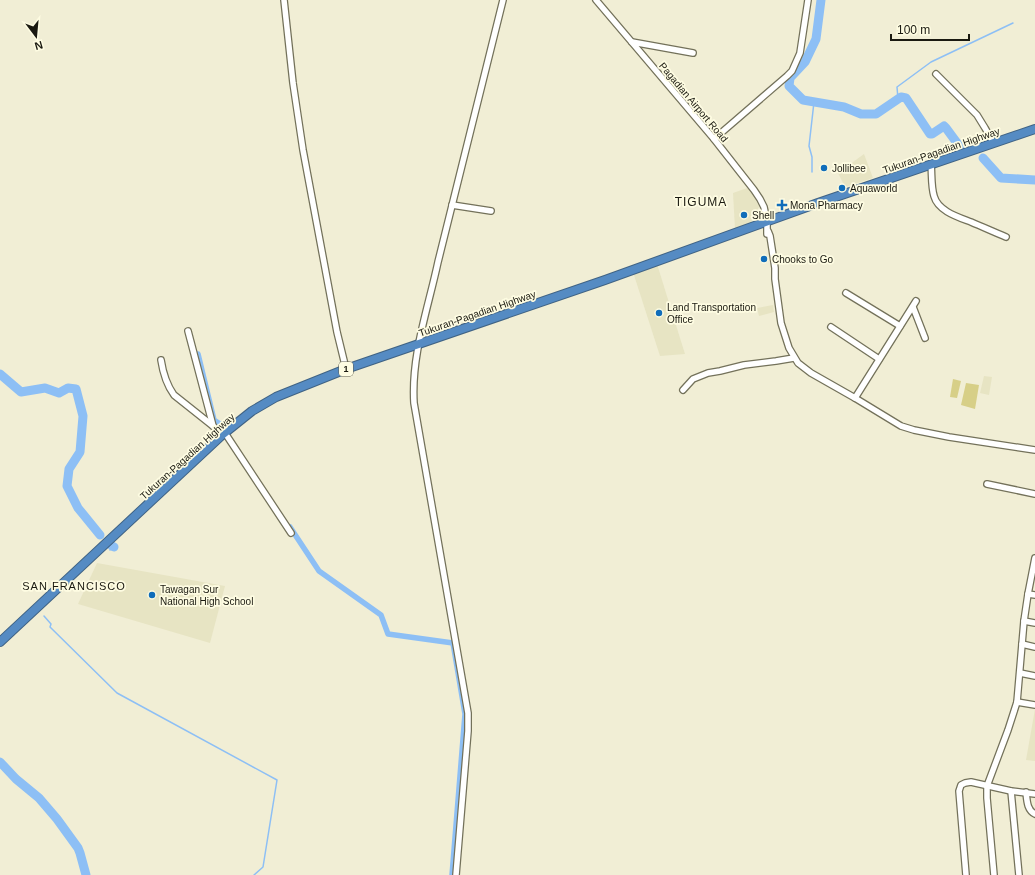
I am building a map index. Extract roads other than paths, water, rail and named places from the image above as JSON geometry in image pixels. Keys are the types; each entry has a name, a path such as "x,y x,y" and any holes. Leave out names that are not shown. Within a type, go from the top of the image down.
{"highway":[{"name":"Tukuran-Pagadian Highway","path":"0,642 224,434 252,411 276,397 346,369 605,280 767,221 1035,128"}],"street":[{"path":"284,0 293,84 303,150 337,332 346,369"},
{"path":"456,875 467,747 468,713 414,403 414,371 418,344 503,0"},
{"name":"Pagadian Airport Road","path":"596,0 714,139 760,199 764,207 767,221 767,237 781,322 789,348 794,358"},
{"path":"714,139 792,71 800,53 808,0"},
{"path":"632,42 693,53"},
{"path":"936,74 977,115 992,142"},
{"path":"931,164 934,197 937,203 957,217 1006,237"},
{"path":"452,205 491,211"},
{"path":"846,293 900,326"},
{"path":"855,398 916,301"},
{"path":"913,307 924,338"},
{"path":"831,327 879,359"},
{"path":"188,331 213,426"},
{"path":"683,390 693,379 708,373 744,365 794,358 811,373 901,426 949,437 1035,450"},
{"path":"161,360 164,373 174,395 224,434 291,533"},
{"path":"987,484 1035,494"},
{"path":"994,875 987,786 1017,702 1024,621 1035,558"},
{"path":"1028,594 1035,595"},
{"path":"1024,621 1035,623"},
{"path":"1022,644 1035,647"},
{"path":"1020,673 1035,676"},
{"path":"1017,702 1035,705"},
{"path":"966,875 959,799 959,787 961,784 971,782 1011,791 1035,794"},
{"path":"1011,791 1019,875"},
{"path":"1026,792 1028,807 1032,813 1035,814"}],"waterway":[{"path":"821,0 816,39 805,62 790,78 789,86 803,100 844,107 861,114 876,114 901,97 906,98 930,134 944,126 960,147"},
{"path":"898,99 897,87 931,62 1013,23"},
{"path":"812,172 812,157 809,146 814,102"},
{"path":"983,158 1001,178 1035,180"},
{"path":"198,354 214,420 220,424"},
{"path":"0,374 21,392 45,388 59,393 68,388 76,389 83,416 80,452 69,469 67,486 78,508 100,535"},
{"path":"290,527 319,571 381,615 388,634 453,643 465,714 452,875"},
{"path":"110,550 114,547"},
{"path":"44,616 51,624 50,627 117,693 277,780 263,867 254,875"},
{"path":"0,762 16,779 39,798 57,819 78,848 86,875"}],"place":[{"name":"Jollibee","path":"824,168"},
{"name":"Aquaworld","path":"842,188"},
{"name":"Mona Pharmacy","path":"782,205"},
{"name":"Shell","path":"744,215"},
{"name":"Chooks to Go","path":"764,259"},
{"name":"Land Transportation Office","path":"659,313"},
{"name":"Tawagan Sur National High School","path":"152,595"}],"district":[{"name":"TIGUMA","path":"701,202"},
{"name":"SAN FRANCISCO","path":"74,586"}]}
